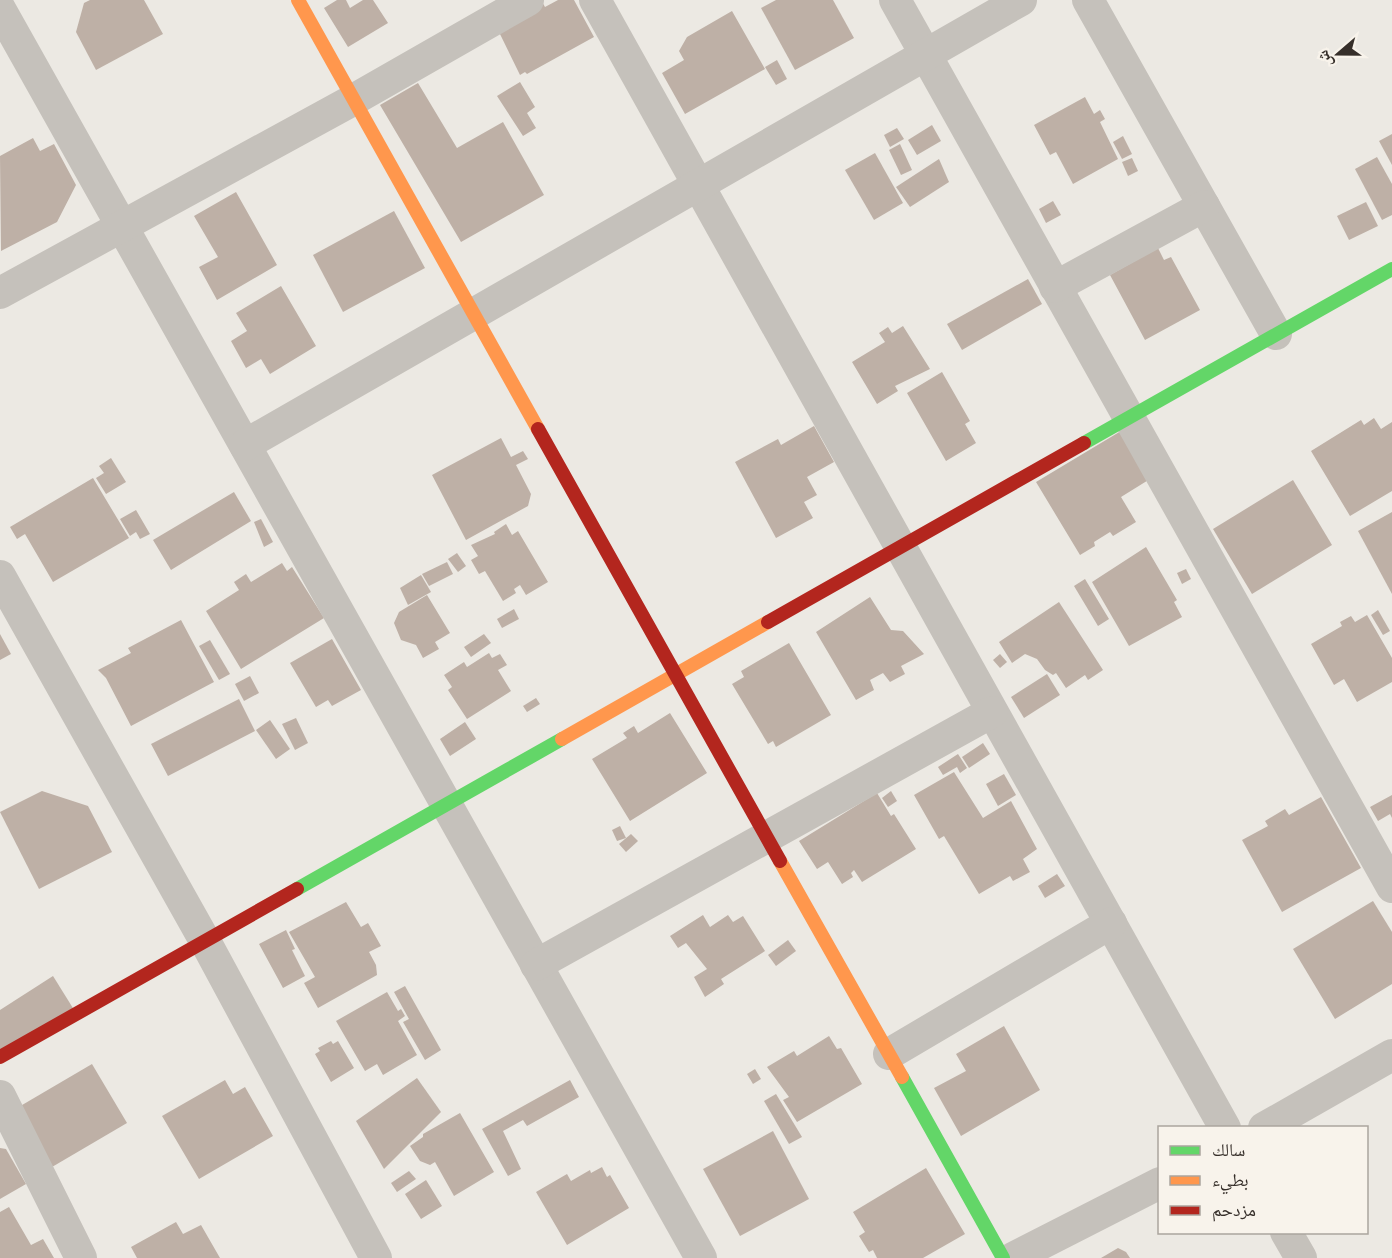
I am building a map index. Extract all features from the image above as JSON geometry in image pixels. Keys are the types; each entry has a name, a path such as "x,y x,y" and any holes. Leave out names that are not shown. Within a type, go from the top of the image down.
{"street":[{"path":"298,0 1003,1258"},
{"path":"0,293 354,100 528,0"},
{"path":"595,0 1224,1126"},
{"path":"895,0 1392,887"},
{"path":"245,446 1021,0"},
{"path":"1088,0 1276,334"},
{"path":"0,9 701,1258"},
{"path":"1055,287 1204,206"},
{"path":"0,1057 1276,334 1390,274"},
{"path":"0,576 205,941 376,1258"},
{"path":"536,964 992,712"},
{"path":"889,1054 1111,923"},
{"path":"1268,1126 1392,1055"},
{"path":"0,1096 81,1258"},
{"path":"1013,1258 1158,1184"},
{"path":"1287,1234 1301,1258"}],"building":[{"path":"90,0 144,0 163,34 96,70 76,32 84,3"},
{"path":"337,0 346,0 350,8 363,0 373,0 388,23 348,47 324,8"},
{"path":"541,0 545,7 558,0 574,0 594,37 527,74 525,72 520,75 499,32"},
{"path":"776,0 833,0 854,38 795,70 761,8"},
{"path":"732,11 765,69 685,114 662,73 684,60 679,51 687,37"},
{"path":"777,60 787,79 776,85 765,67"},
{"path":"520,82 535,107 527,113 536,128 523,136 497,96"},
{"path":"418,83 457,148 503,122 544,195 461,242 380,105"},
{"path":"1085,97 1094,114 1100,110 1105,119 1100,122 1118,159 1073,184 1056,152 1050,155 1034,125"},
{"path":"932,125 941,141 917,155 908,140"},
{"path":"897,128 904,139 890,147 884,135"},
{"path":"1392,134 1392,165 1379,141"},
{"path":"1123,136 1132,154 1122,159 1113,142"},
{"path":"33,138 40,151 54,144 76,185 57,222 1,251 0,156"},
{"path":"900,144 912,170 901,175 889,150"},
{"path":"875,153 903,203 874,220 845,170"},
{"path":"1377,157 1392,184 1392,215 1382,220 1355,169"},
{"path":"1132,158 1138,171 1128,176 1122,162"},
{"path":"939,159 949,182 910,207 896,187"},
{"path":"236,192 277,265 217,300 199,267 218,257 194,216"},
{"path":"1053,201 1061,215 1046,223 1039,209"},
{"path":"1366,202 1378,226 1349,240 1337,216"},
{"path":"394,211 425,268 343,312 313,255"},
{"path":"1158,248 1164,260 1171,257 1200,310 1145,340 1110,275"},
{"path":"1028,279 1042,304 962,350 947,324"},
{"path":"281,286 316,346 270,374 261,359 246,368 231,341 247,331 236,313"},
{"path":"903,326 930,369 895,386 898,391 877,404 852,362 885,342 879,333 888,327 892,333"},
{"path":"942,372 970,421 965,424 976,443 946,461 907,393"},
{"path":"1374,418 1381,429 1392,422 1392,491 1350,516 1311,451 1361,420 1364,425"},
{"path":"814,426 834,462 807,477 817,495 804,502 813,518 776,538 735,462 778,439 781,445"},
{"path":"1121,431 1150,479 1121,497 1136,522 1113,536 1110,532 1094,542 1095,546 1080,555 1036,482"},
{"path":"501,438 511,457 523,451 528,459 516,465 531,494 528,506 466,540 432,475"},
{"path":"111,458 126,482 106,494 96,478 104,473 99,466"},
{"path":"93,478 129,538 53,582 25,534 17,539 10,527"},
{"path":"1293,480 1332,545 1252,594 1213,529"},
{"path":"234,492 251,521 171,570 153,540"},
{"path":"136,510 150,534 140,539 136,532 130,536 120,519"},
{"path":"1392,512 1392,594 1358,531"},
{"path":"261,519 273,542 264,547 254,522"},
{"path":"506,524 512,535 518,531 548,582 526,595 520,585 514,589 516,593 503,601 485,571 479,574 471,560 478,556 471,545 495,534 494,532"},
{"path":"1146,547 1177,600 1174,602 1182,617 1129,646 1092,582"},
{"path":"457,553 466,566 458,572 448,559"},
{"path":"447,562 453,574 429,586 422,574"},
{"path":"282,563 287,571 292,567 324,618 241,669 206,611 239,590 234,582 246,574 251,582"},
{"path":"1186,569 1191,579 1182,584 1177,573"},
{"path":"421,575 431,592 408,605 400,588"},
{"path":"1085,579 1109,619 1098,626 1074,586"},
{"path":"427,595 450,633 435,642 439,649 423,658 416,645 401,640 394,623 399,612"},
{"path":"870,597 891,630 903,631 924,654 901,666 905,674 890,682 883,673 870,680 874,690 856,700 816,632"},
{"path":"1059,602 1103,670 1088,680 1085,675 1066,688 1056,673 1053,675 1045,670 1037,659 1025,654 1012,663 999,642"},
{"path":"514,609 519,619 502,628 497,619"},
{"path":"1378,610 1390,631 1383,635 1371,615"},
{"path":"1367,615 1392,658 1392,682 1357,702 1344,679 1334,685 1311,644 1342,626 1340,622 1351,616 1355,622"},
{"path":"181,620 214,682 131,726 106,678 98,670 131,653 128,648"},
{"path":"0,634 11,654 0,660"},
{"path":"484,634 491,643 471,657 464,647"},
{"path":"332,639 361,690 332,706 328,700 316,707 290,663"},
{"path":"210,640 230,674 219,680 199,646"},
{"path":"789,643 831,715 776,747 773,741 768,744 732,684 744,677 741,671"},
{"path":"489,653 492,658 500,654 507,665 498,670 511,691 467,719 448,690 452,687 444,675 464,662 467,667"},
{"path":"1000,654 1007,662 1000,668 993,660"},
{"path":"1047,674 1060,695 1024,718 1011,697"},
{"path":"250,676 259,693 244,701 235,684"},
{"path":"536,698 540,704 527,712 523,706"},
{"path":"239,699 255,731 168,776 151,744"},
{"path":"670,713 707,773 630,821 592,759 627,738 623,733 634,726 638,733"},
{"path":"296,718 308,743 295,750 282,724"},
{"path":"270,720 290,749 276,759 256,730"},
{"path":"465,722 476,739 450,756 440,739"},
{"path":"983,743 990,754 969,768 962,757"},
{"path":"958,754 967,768 960,773 957,767 943,775 938,767"},
{"path":"954,772 983,818 1011,801 1037,849 1023,859 1030,872 1013,881 1010,876 979,894 944,836 939,839 914,795"},
{"path":"1004,774 1016,795 998,806 986,784"},
{"path":"42,791 88,806 112,852 39,889 0,812"},
{"path":"891,791 897,801 888,807 882,798"},
{"path":"877,793 891,816 894,814 916,849 862,882 854,870 851,873 853,877 842,884 828,862 817,869 799,841"},
{"path":"1392,795 1392,818 1390,814 1378,821 1370,807"},
{"path":"1321,797 1361,868 1282,912 1242,840 1268,826 1265,821 1285,809 1289,815"},
{"path":"620,826 626,838 617,841 612,830"},
{"path":"631,834 638,841 626,852 619,844"},
{"path":"1057,874 1065,886 1045,898 1038,886"},
{"path":"1373,901 1392,932 1392,984 1335,1019 1293,949"},
{"path":"346,902 361,927 368,923 381,946 369,952 376,965 377,975 318,1008 304,983 315,977 289,932"},
{"path":"703,915 710,927 728,915 733,922 743,916 765,951 721,979 724,984 705,997 694,977 707,969 686,943 678,948 670,936"},
{"path":"286,930 295,949 292,950 305,976 283,988 259,944"},
{"path":"788,940 796,951 776,966 768,955"},
{"path":"53,976 76,1013 0,1052 0,1010"},
{"path":"405,986 441,1050 425,1060 403,1022 409,1019 394,992"},
{"path":"387,992 398,1011 401,1009 405,1016 398,1021 417,1055 383,1075 377,1064 365,1071 336,1021"},
{"path":"1004,1026 1040,1090 961,1136 934,1088 966,1071 956,1054"},
{"path":"829,1036 837,1049 841,1048 862,1084 797,1122 783,1100 789,1097 767,1067 794,1051 797,1056"},
{"path":"331,1041 333,1044 338,1041 354,1068 331,1082 315,1054 320,1051 318,1048"},
{"path":"92,1064 127,1123 52,1167 17,1108"},
{"path":"755,1069 761,1079 753,1084 747,1074"},
{"path":"417,1078 441,1112 384,1169 356,1121"},
{"path":"225,1080 233,1094 245,1087 273,1136 199,1179 162,1116"},
{"path":"570,1080 579,1097 527,1126 523,1120 503,1131 521,1169 508,1176 482,1129"},
{"path":"776,1094 802,1137 789,1144 764,1101"},
{"path":"460,1113 494,1172 454,1196 435,1162 430,1165 420,1161 410,1146 423,1137 423,1134"},
{"path":"773,1131 809,1199 740,1236 703,1169"},
{"path":"0,1148 6,1149 26,1184 0,1199"},
{"path":"602,1167 607,1177 610,1175 629,1208 567,1245 536,1192 567,1174 571,1181 590,1170 591,1173"},
{"path":"926,1168 965,1234 923,1258 877,1258 873,1250 869,1252 859,1236 865,1232 853,1212"},
{"path":"409,1171 416,1179 397,1192 391,1183"},
{"path":"426,1180 442,1206 421,1219 405,1194"},
{"path":"9,1207 31,1245 43,1239 54,1258 0,1258 0,1212"},
{"path":"176,1222 183,1234 201,1225 220,1258 137,1258 131,1247"},
{"path":"1118,1248 1126,1252 1130,1258 1101,1258"}],"traffic: fast":[{"path":"1084,443 1392,269"},
{"path":"297,889 562,739"},
{"path":"902,1077 1003,1258"}],"traffic: slow":[{"path":"298,0 538,429"},
{"path":"562,739 768,622"},
{"path":"780,861 902,1077"}],"traffic: jam":[{"path":"538,429 780,861"},
{"path":"768,622 1084,443"},
{"path":"0,1057 297,889"}]}
